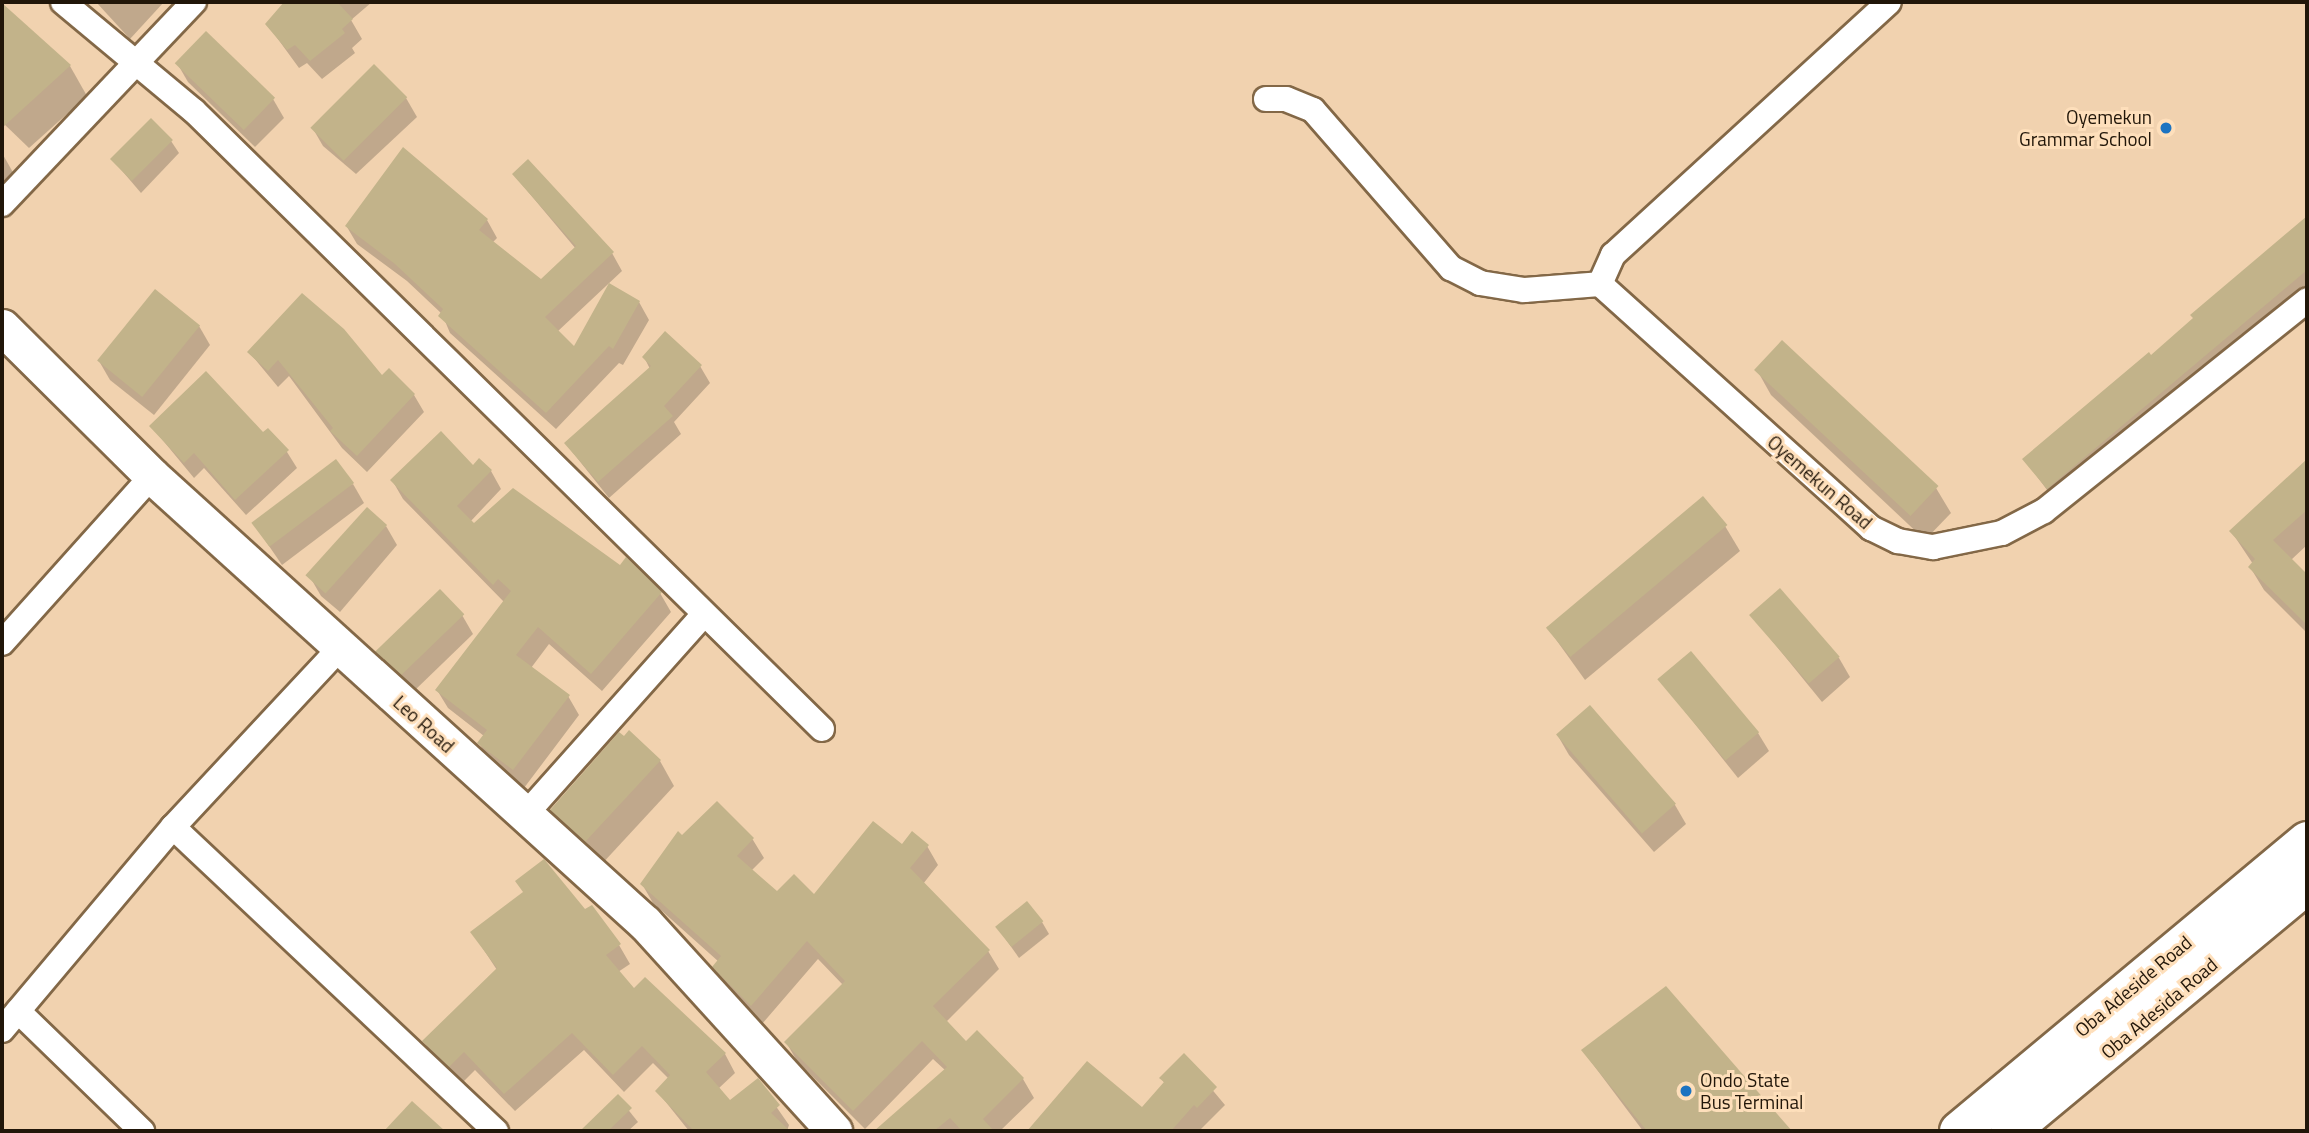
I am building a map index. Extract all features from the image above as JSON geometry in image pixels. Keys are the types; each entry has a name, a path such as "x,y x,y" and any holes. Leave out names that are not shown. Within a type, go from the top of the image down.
{"main road":[{"name":"Oba Adeside Road","path":"1959,1131 2307,841"},
{"name":"Oba Adesida Road","path":"2010,1131 2307,884"}],"street":[{"path":"64,2 194,111 488,398 702,616 822,729"},
{"path":"2,204 194,2"},
{"path":"1266,99 1286,99 1313,110 1451,268 1480,284 1524,290 1600,284 1613,255 1889,2"},
{"name":"Oyemekun Road","path":"1600,284 1871,528 1898,541 1933,547 2002,533 2044,511 2307,300"},
{"name":"Leo Road","path":"2,327 152,477 645,923 834,1131"},
{"path":"2,643 152,477"},
{"path":"525,815 702,616"},
{"path":"2,1030 173,827 340,648"},
{"path":"173,827 496,1131"},
{"path":"18,1011 142,1131"}],"building":[{"path":"284,2 337,2 353,19 342,29 345,33 310,61 295,45 287,50 265,24"},
{"path":"2,3 71,65 2,128"},
{"path":"206,31 275,98 244,130 175,63"},
{"path":"374,64 407,97 344,161 310,128"},
{"path":"151,118 173,140 132,181 110,159"},
{"path":"403,147 488,219 479,230 541,279 576,246 512,174 528,159 614,252 545,317 574,346 609,283 640,301 613,349 609,346 546,413 438,316 443,309 395,264 345,226"},
{"path":"2307,216 2307,270 2047,489 2022,459 2149,352 2151,355 2193,318 2190,315"},
{"path":"155,289 200,326 142,397 97,360"},
{"path":"302,293 344,329 382,375 389,368 415,394 357,456 330,431 333,428 278,360 268,371 247,352"},
{"path":"665,331 702,365 664,406 673,416 598,482 564,443 651,366 642,357"},
{"path":"1782,340 1939,486 1911,516 1754,370"},
{"path":"206,371 263,432 268,428 289,450 235,500 194,453 184,463 149,426"},
{"path":"441,431 473,465 479,458 492,470 457,506 474,523 513,488 620,565 626,557 662,592 591,674 538,627 516,655 570,695 513,770 477,743 487,730 435,690 511,591 498,579 493,585 390,480"},
{"path":"336,459 354,483 269,547 251,523"},
{"path":"2307,459 2307,510 2273,540 2307,574 2307,625 2248,567 2255,559 2229,531"},
{"path":"1703,496 1727,525 1570,657 1546,628"},
{"path":"367,507 387,525 326,593 305,575"},
{"path":"1780,588 1840,657 1809,684 1749,615"},
{"path":"440,589 464,614 400,677 375,652"},
{"path":"1691,651 1759,732 1725,760 1657,679"},
{"path":"1590,705 1676,804 1642,833 1556,735"},
{"path":"629,730 661,760 585,842 550,810 619,732 624,736"},
{"path":"717,801 754,838 737,856 777,891 794,874 814,894 873,821 902,844 912,831 929,845 910,868 990,950 933,1006 966,1041 977,1030 1024,1078 983,1119 994,1131 962,1131 950,1118 934,1131 874,1131 947,1067 922,1041 853,1111 784,1042 845,981 807,941 751,1006 712,967 721,956 640,884 678,831 682,835"},
{"path":"544,859 585,909 592,905 621,944 606,955 634,988 645,977 726,1053 706,1072 730,1100 758,1078 780,1105 771,1113 790,1131 694,1131 655,1091 670,1075 642,1046 613,1075 572,1033 504,1094 464,1052 449,1067 422,1041 497,968 470,932 523,892 515,881"},
{"path":"1027,901 1043,921 1011,947 995,927"},
{"name":"Ondo State Bus Terminal","path":"1666,986 1792,1131 1647,1131 1581,1050"},
{"path":"1184,1053 1217,1087 1197,1108 1194,1105 1171,1131 1027,1131 1087,1061 1142,1107 1164,1082 1159,1078"},
{"path":"618,1094 632,1108 608,1131 580,1131"},
{"path":"412,1101 445,1131 384,1131"}],"place":[{"name":"Oyemekun Grammar School","path":"2166,128"},
{"name":"Ondo State Bus Terminal","path":"1686,1091"}]}
